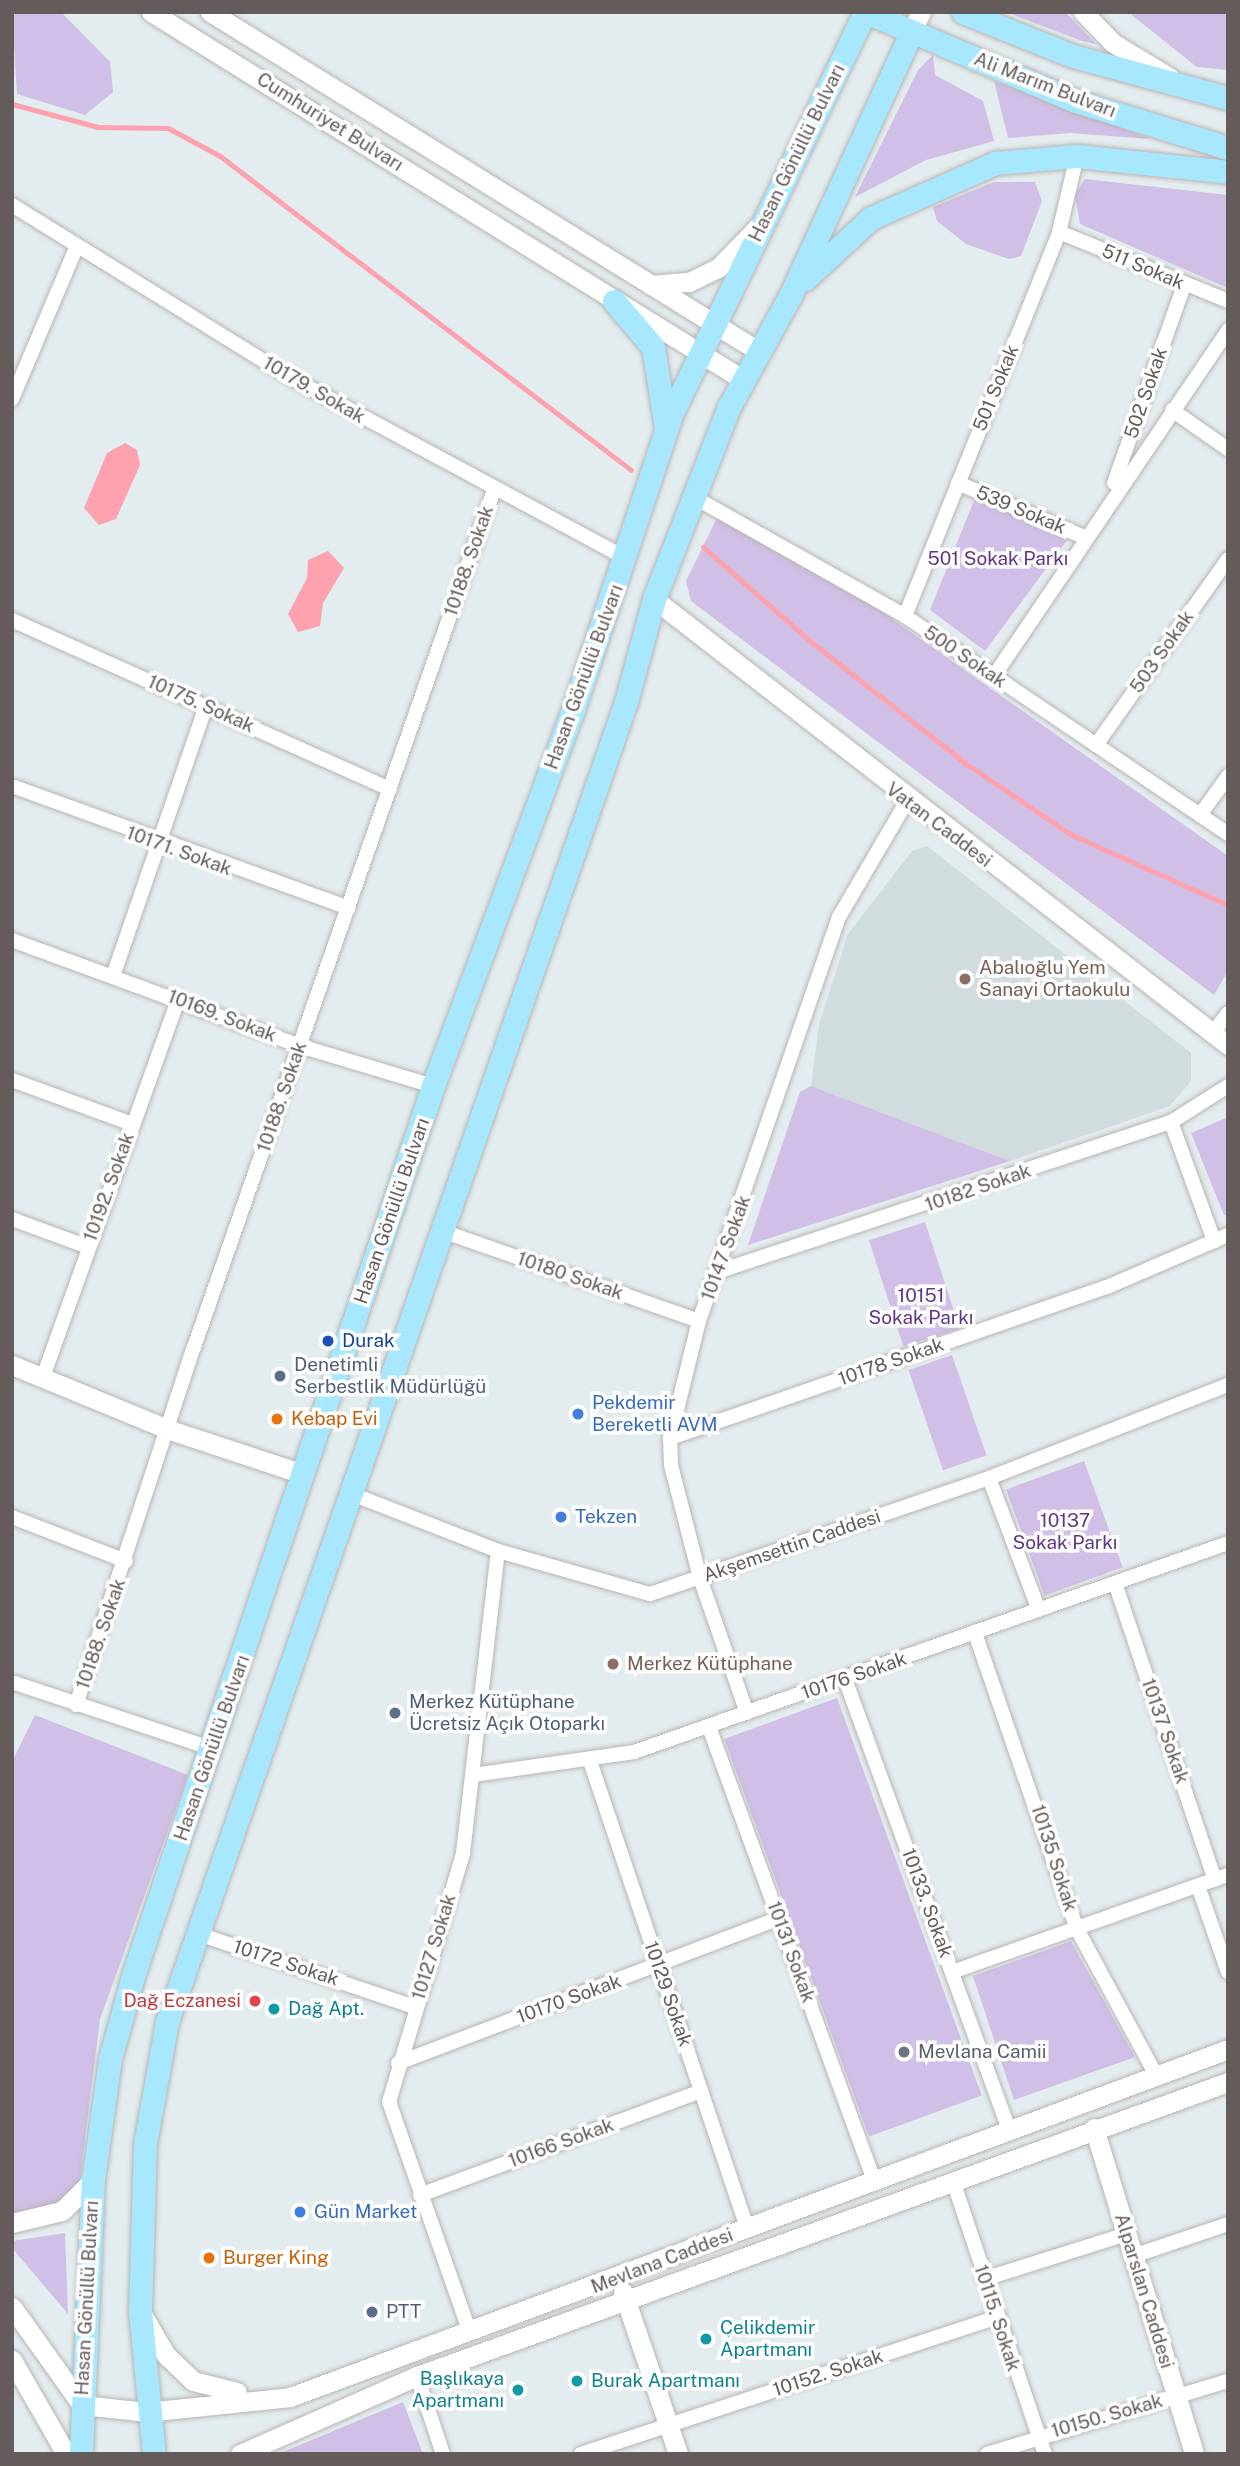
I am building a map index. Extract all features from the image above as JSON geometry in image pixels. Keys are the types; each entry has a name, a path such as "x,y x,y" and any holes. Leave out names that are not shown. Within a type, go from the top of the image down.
{"main road":[{"name":"Ali Marım Bulvarı","path":"865,12 917,22 1076,101 1228,148"},
{"name":"Hasan Gönüllü Bulvarı","path":"81,2454 93,2180 119,2020 213,1749 433,1086 626,558 665,435 700,354 865,12"},
{"name":"Ali Marım Bulvarı","path":"963,12 1197,94 1228,98"},
{"name":"Hasan Gönüllü Bulvarı","path":"154,2454 146,2412 140,2311 150,2089 196,1933 352,1493 626,702 654,599 692,496 755,349 791,294 917,22"},
{"path":"791,294 833,249 909,196 995,163 1077,156 1228,172"},
{"path":"614,302 653,347 664,391 665,435"}],"street":[{"name":"Cumhuriyet Bulvarı","path":"151,12 506,236 742,379"},
{"path":"210,12 755,349"},
{"path":"1083,12 1113,43 1197,94"},
{"name":"501 Sokak","path":"905,615 1059,232 1077,156"},
{"name":"10179. Sokak","path":"12,205 76,248 494,490 626,558"},
{"path":"651,285 689,282 718,268 766,218"},
{"name":"511 Sokak","path":"1059,232 1228,302"},
{"path":"12,399 76,248"},
{"name":"502 Sokak","path":"1108,500 1184,285"},
{"name":"502 Sokak","path":"994,677 1108,500 1228,330"},
{"path":"1172,410 1228,449"},
{"name":"539 Sokak","path":"958,483 1084,537"},
{"name":"10188. Sokak","path":"76,1705 126,1561 167,1429 494,490"},
{"name":"500 Sokak","path":"692,496 905,615 1228,834"},
{"name":"503 Sokak","path":"1096,745 1228,559"},
{"name":"Vatan Caddesi","path":"654,599 907,801 1221,1039"},
{"name":"10175. Sokak","path":"12,620 390,789"},
{"path":"113,976 206,706"},
{"path":"1200,815 1228,776"},
{"name":"10171. Sokak","path":"12,786 160,845 349,908"},
{"name":"10147 Sokak","path":"747,1713 700,1578 671,1465 670,1438 699,1321 720,1271 839,917 907,801"},
{"name":"10169. Sokak","path":"12,940 179,998 300,1046 433,1086"},
{"name":"10192. Sokak","path":"43,1377 179,998"},
{"path":"1221,1039 1228,1013"},
{"path":"12,1080 132,1124"},
{"name":"10182 Sokak","path":"720,1271 1171,1122 1228,1086"},
{"path":"1171,1122 1221,1238"},
{"path":"12,1219 88,1247"},
{"name":"10180 Sokak","path":"442,1231 699,1321"},
{"name":"10178 Sokak","path":"670,1438 1107,1287 1221,1238"},
{"path":"12,1365 167,1429 303,1474"},
{"name":"Akşemsettin Caddesi","path":"352,1493 498,1551 623,1591 650,1594 989,1478 1228,1385"},
{"path":"989,1478 1039,1610"},
{"path":"12,1517 126,1561"},
{"name":"10176 Sokak","path":"472,1775 590,1761 709,1727 1228,1543"},
{"name":"10127 Sokak","path":"469,2330 389,2102 398,2063 463,1853 498,1551"},
{"name":"10137 Sokak","path":"1115,1583 1221,1878"},
{"name":"10135 Sokak","path":"975,1633 1077,1929 1155,2073"},
{"name":"10133. Sokak","path":"845,1679 1008,2126"},
{"path":"12,1682 213,1749"},
{"name":"10131 Sokak","path":"709,1727 873,2177"},
{"name":"10129 Sokak","path":"590,1761 747,2228"},
{"path":"952,1972 1221,1878"},
{"path":"1198,1886 1228,1972"},
{"name":"10170 Sokak","path":"398,2063 659,1966 779,1918"},
{"name":"10172 Sokak","path":"196,1933 415,2007"},
{"name":"Mevlana Caddesi","path":"82,2405 146,2412 290,2397 469,2330 618,2280 873,2177 1008,2126 1228,2049"},
{"name":"Mevlana Caddesi","path":"240,2454 417,2376 627,2305 1094,2128 1228,2082"},
{"name":"10166 Sokak","path":"421,2194 701,2091"},
{"name":"Alparslan Caddesi","path":"1094,2128 1194,2454"},
{"path":"12,2223 62,2211 93,2180"},
{"name":"10115. Sokak","path":"953,2181 995,2318 1045,2454"},
{"path":"1133,2256 1228,2224"},
{"path":"984,2279 1127,2234"},
{"path":"618,2280 678,2454"},
{"path":"12,2307 82,2405"},
{"path":"140,2311 166,2355 193,2381 216,2390 290,2397"},
{"name":"10152. Sokak","path":"581,2454 995,2318"},
{"path":"12,2360 66,2454"},
{"path":"417,2376 443,2454"},
{"name":"10150. Sokak","path":"987,2454 1038,2435 1228,2381"}],"shaded area":[{"path":"125,443 137,450 140,465 116,519 99,525 84,508 107,453"},
{"path":"328,551 344,568 323,603 320,626 298,632 288,614 307,578 308,560"},
{"name":"Abalıoğlu Yem Sanayi Ortaokulu","path":"927,846 1191,1053 1191,1081 1170,1106 1010,1161 811,1086 819,1024 848,934 912,851"}],"green space":[{"path":"12,12 61,12 110,62 113,92 85,115 17,94"},
{"path":"1006,12 1065,12 1096,44 1082,41"},
{"path":"1128,12 1228,12 1228,70 1197,67"},
{"path":"933,55 935,75 983,101 994,141 926,160 855,197 918,70"},
{"path":"994,81 1151,139 1071,133 1008,138"},
{"path":"1085,179 1228,195 1228,288 1080,224 1075,195"},
{"path":"994,182 1035,182 1042,201 1021,256 1009,259 966,244 937,221 933,207"},
{"name":"501 Sokak Parkı","path":"975,498 1068,539 985,651 930,610"},
{"path":"717,518 837,580 1228,856 1228,971 1214,995 691,601 686,581"},
{"path":"811,1086 1010,1161 748,1245 800,1092"},
{"path":"1228,1117 1228,1215 1224,1215 1191,1133"},
{"name":"10151 Sokak Parkı","path":"925,1222 960,1329 903,1347 869,1240"},
{"name":"10151 Sokak Parkı","path":"952,1355 987,1455 943,1470 909,1370"},
{"name":"10137 Sokak Parkı","path":"1084,1461 1123,1567 1045,1596 1006,1489"},
{"path":"837,1698 982,2095 869,2137 724,1739"},
{"path":"35,1715 188,1775 100,2019 77,2204 12,2216 12,1762"},
{"path":"1071,1941 1135,2057 1014,2100 973,1976"},
{"path":"65,2233 68,2314 12,2248 12,2241"},
{"path":"403,2402 423,2454 278,2454"}],"waterway":[{"path":"12,104 98,127 168,128 220,156 631,470"},
{"path":"703,547 810,641 965,763 1070,834 1228,905"}],"place":[{"name":"Abalıoğlu Yem Sanayi Ortaokulu","path":"965,979"},
{"name":"Durak","path":"328,1341"},
{"name":"Denetimli Serbestlik Müdürlüğü","path":"280,1376"},
{"name":"Pekdemir Bereketli AVM","path":"578,1414"},
{"name":"Kebap Evi","path":"277,1419"},
{"name":"Tekzen","path":"561,1517"},
{"name":"Merkez Kütüphane","path":"613,1664"},
{"name":"Merkez Kütüphane Ücretsiz Açık Otoparkı","path":"395,1713"},
{"name":"Dağ Eczanesi","path":"255,2001"},
{"name":"Dağ Apt.","path":"274,2009"},
{"name":"Mevlana Camii","path":"904,2052"},
{"name":"Gün Market","path":"300,2212"},
{"name":"Burger King","path":"209,2258"},
{"name":"PTT","path":"372,2312"},
{"name":"Çelikdemir Apartmanı","path":"706,2339"},
{"name":"Burak Apartmanı","path":"577,2381"},
{"name":"Başlıkaya Apartmanı","path":"518,2390"}]}
